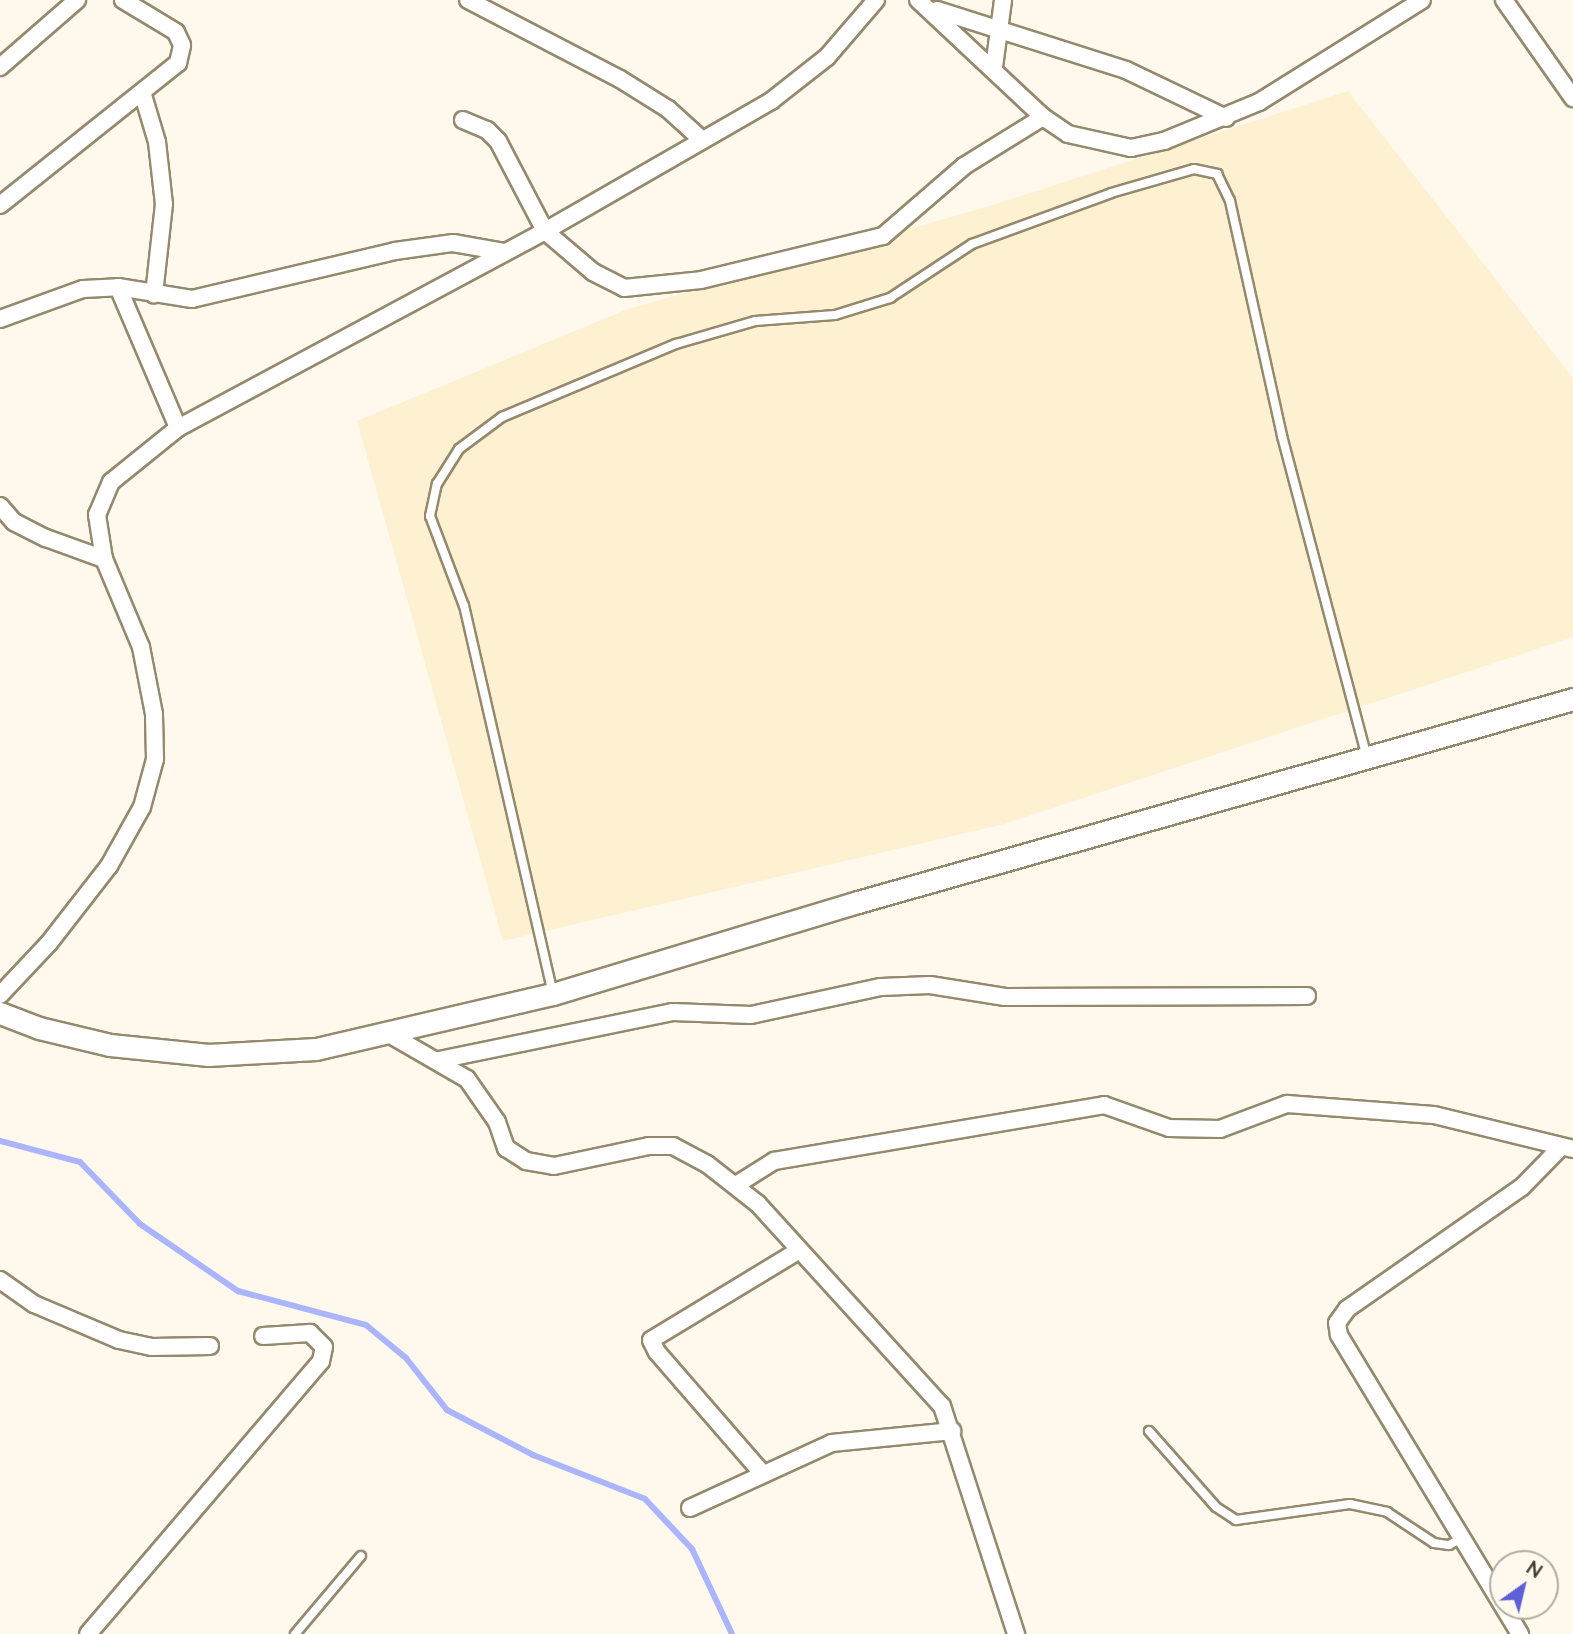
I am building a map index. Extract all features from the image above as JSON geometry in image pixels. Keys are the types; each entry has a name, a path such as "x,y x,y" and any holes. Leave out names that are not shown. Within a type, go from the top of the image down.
{"street":[{"path":"0,67 77,0"},
{"path":"0,205 143,95 177,63 182,45 176,32 123,0"},
{"path":"468,0 620,79 668,109 701,139"},
{"path":"0,995 49,943 109,866 142,807 155,759 154,714 141,647 104,559 97,516 111,482 178,428 545,231 771,101 827,57 876,0"},
{"path":"994,66 1003,0"},
{"path":"924,4 994,66 1043,117 1069,134 1131,148 1226,118 1299,79 1422,0"},
{"path":"1504,0 1573,98"},
{"path":"924,4 998,31 1126,70 1226,118"},
{"path":"143,95 157,142 164,204 154,293"},
{"path":"463,120 486,130 498,141 545,231 593,272 624,288 701,280 883,236 964,166 1043,117"},
{"path":"0,319 83,289 118,287 192,299 383,253 453,243 505,252"},
{"path":"118,287 178,428"},
{"path":"0,506 14,522 46,538 104,559"},
{"path":"0,1013 39,1028 110,1045 208,1055 316,1049 553,994 858,902 1368,760 1573,699"},
{"path":"439,1060 673,1012 751,1016 881,987 930,985 1018,997 1307,996"},
{"path":"389,1034 439,1060 467,1079 497,1122 506,1148 526,1161 554,1166 649,1146 673,1146 736,1185 942,1406 952,1431 979,1531 1016,1634"},
{"path":"736,1185 774,1161 1104,1105 1168,1128 1220,1129 1287,1104 1434,1115 1567,1148"},
{"path":"1520,1634 1339,1335 1337,1323 1358,1301 1522,1187 1567,1148"},
{"path":"763,1474 657,1352 651,1340 798,1251"},
{"path":"0,1280 34,1304 119,1340 152,1347 210,1346"},
{"path":"89,1634 321,1361 324,1347 310,1333 263,1336"},
{"path":"690,1508 832,1443 952,1431"}],"lane":[{"path":"553,994 464,606 430,516 437,484 459,449 502,417 676,344 755,321 835,314 890,298 972,244 1123,189 1194,169 1217,174 1230,201 1282,436 1368,760"},
{"path":"1149,1431 1216,1507 1236,1520 1350,1504 1387,1512 1434,1543 1449,1545 1462,1538"},
{"path":"295,1634 361,1556"}],"shaded area":[{"path":"1348,91 1573,378 1573,637 1004,824 503,941 357,421 628,309 986,207"}],"waterway":[{"path":"0,1141 80,1162 140,1224 238,1291 366,1325 406,1358 447,1410 533,1455 645,1499 692,1549 732,1634"}]}
